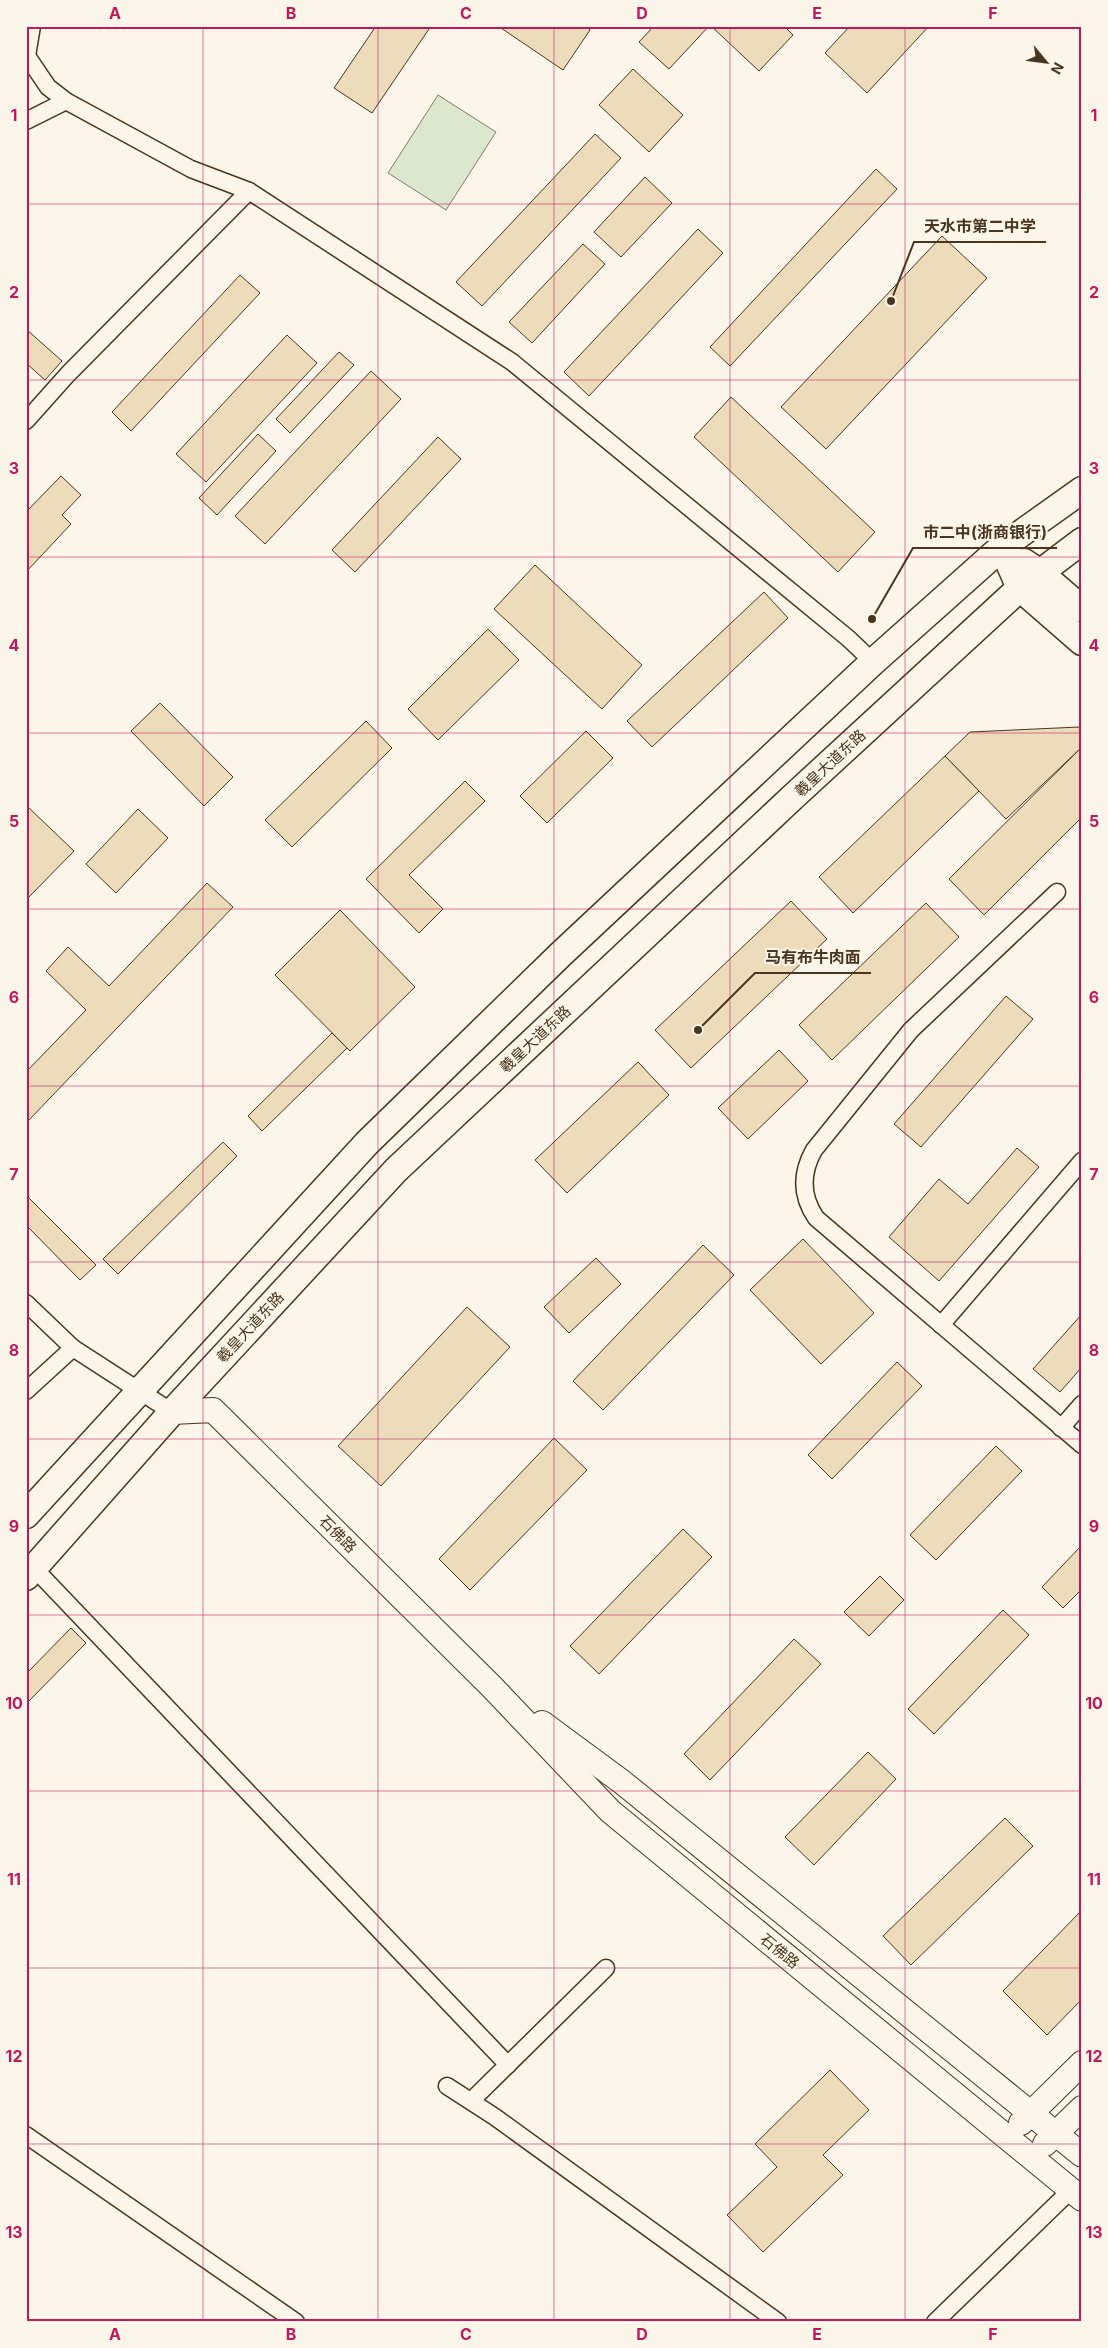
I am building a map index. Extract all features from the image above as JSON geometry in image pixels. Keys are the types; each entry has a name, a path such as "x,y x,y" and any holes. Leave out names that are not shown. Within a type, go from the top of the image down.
{"main road":[{"path":"26,1515 367,1142 560,956 873,662 1002,547 1082,490"},
{"name":"羲皇大道东路","path":"30,1572 172,1412 396,1170 787,802 1029,580 1082,541"},
{"path":"1002,547 1082,642"},
{"path":"1029,580 1082,610"}],"street":[{"path":"32,26 26,56 48,87 66,102 191,169 249,191 512,362 849,639 873,662"},
{"path":"26,121 66,102"},
{"path":"26,420 68,374 249,191"},
{"path":"1057,892 911,1030 814,1150 805,1169 804,1190 806,1200 816,1218 1082,1445"},
{"path":"941,1325 1082,1161"},
{"path":"26,1303 73,1348 172,1412"},
{"path":"26,1391 73,1348"},
{"path":"1062,1428 1082,1404"},
{"name":"石佛路","path":"172,1412 212,1410 492,1687 610,1811 1076,2194"},
{"path":"30,1572 508,2065"},
{"name":"石佛路","path":"492,1687 622,1782 1082,2155"},
{"path":"471,2102 606,1968"},
{"path":"1006,2137 1082,2063"},
{"path":"447,2086 496,2117 778,2322"},
{"path":"1032,2158 1082,2108"},
{"path":"26,2135 296,2322"},
{"path":"935,2322 1076,2194"}],"green space":[{"path":"438,95 496,132 446,210 388,173"}],"building":[{"path":"376,26 431,26 372,113 334,88"},
{"path":"498,26 585,26 590,30 563,70"},
{"path":"654,26 709,26 669,69 639,42"},
{"path":"711,26 784,26 793,35 759,71"},
{"path":"850,26 929,26 867,93 825,53"},
{"path":"633,69 683,115 649,152 599,105"},
{"path":"595,134 621,158 482,306 456,282"},
{"path":"876,169 897,189 730,366 710,347"},
{"path":"645,177 672,203 621,257 594,232"},
{"path":"698,229 723,253 589,396 564,372"},
{"path":"942,236 987,278 826,449 781,407"},
{"path":"583,244 605,264 532,343 509,322"},
{"path":"240,275 260,293 131,431 112,412"},
{"path":"26,329 62,361 45,380 26,363"},
{"path":"287,335 317,363 206,482 176,454"},
{"path":"339,352 354,365 290,433 276,419"},
{"path":"371,371 401,399 265,544 235,516"},
{"path":"731,397 875,532 838,572 694,437"},
{"path":"258,434 276,451 217,515 199,498"},
{"path":"438,437 461,459 355,572 332,550"},
{"path":"61,476 81,495 62,515 71,524 26,572 26,512"},
{"path":"535,565 642,665 602,709 494,609"},
{"path":"764,592 788,618 652,747 627,721"},
{"path":"488,629 519,660 438,740 408,709"},
{"path":"160,703 233,777 204,806 131,731"},
{"path":"366,721 392,748 292,847 265,820"},
{"path":"1079,727 1082,730 1082,747 1006,819 945,756 970,732"},
{"path":"586,731 613,758 547,823 520,796"},
{"path":"1082,747 1082,817 984,915 949,879"},
{"path":"945,756 979,791 853,913 819,877"},
{"path":"465,781 485,801 409,875 443,909 419,933 366,879"},
{"path":"28,807 74,851 26,900 26,809"},
{"path":"138,809 168,838 116,893 86,864"},
{"path":"207,883 233,907 28,1121 26,1072 86,1010 46,971 68,947 109,986"},
{"path":"791,901 827,939 691,1068 655,1030"},
{"path":"926,903 959,937 832,1060 799,1025"},
{"path":"340,910 415,987 350,1051 275,975"},
{"path":"1006,996 1033,1019 921,1147 894,1124"},
{"path":"332,1033 347,1048 262,1131 248,1116"},
{"path":"779,1050 808,1081 748,1139 718,1108"},
{"path":"638,1062 669,1095 567,1193 535,1160"},
{"path":"223,1142 237,1156 118,1274 103,1259"},
{"path":"1017,1148 1039,1167 939,1281 889,1237 939,1179 968,1204"},
{"path":"26,1195 96,1265 80,1280 26,1225"},
{"path":"803,1239 874,1313 821,1364 750,1290"},
{"path":"703,1245 734,1275 603,1410 573,1381"},
{"path":"596,1258 621,1284 569,1333 544,1307"},
{"path":"467,1307 510,1347 381,1486 338,1446"},
{"path":"1082,1314 1082,1367 1060,1392 1033,1369"},
{"path":"897,1362 922,1386 832,1479 808,1455"},
{"path":"554,1438 587,1470 470,1590 439,1559"},
{"path":"996,1446 1022,1471 936,1560 910,1535"},
{"path":"683,1529 712,1557 599,1674 570,1646"},
{"path":"1082,1545 1082,1589 1063,1608 1042,1587"},
{"path":"880,1576 904,1600 869,1636 844,1612"},
{"path":"1003,1610 1029,1635 934,1734 908,1709"},
{"path":"71,1628 86,1643 26,1704 26,1674"},
{"path":"794,1639 821,1664 710,1780 684,1754"},
{"path":"868,1752 896,1779 814,1865 785,1837"},
{"path":"1005,1818 1033,1846 911,1965 883,1936"},
{"path":"1082,1910 1082,1999 1047,2035 1003,1991"},
{"path":"830,2070 869,2110 823,2155 843,2175 763,2252 727,2215 777,2167 755,2144"}],"place":[{"name":"天水市第二中学","path":"891,301"},
{"name":"市二中(浙商银行)","path":"872,619"},
{"name":"马有布牛肉面","path":"698,1030"}]}
